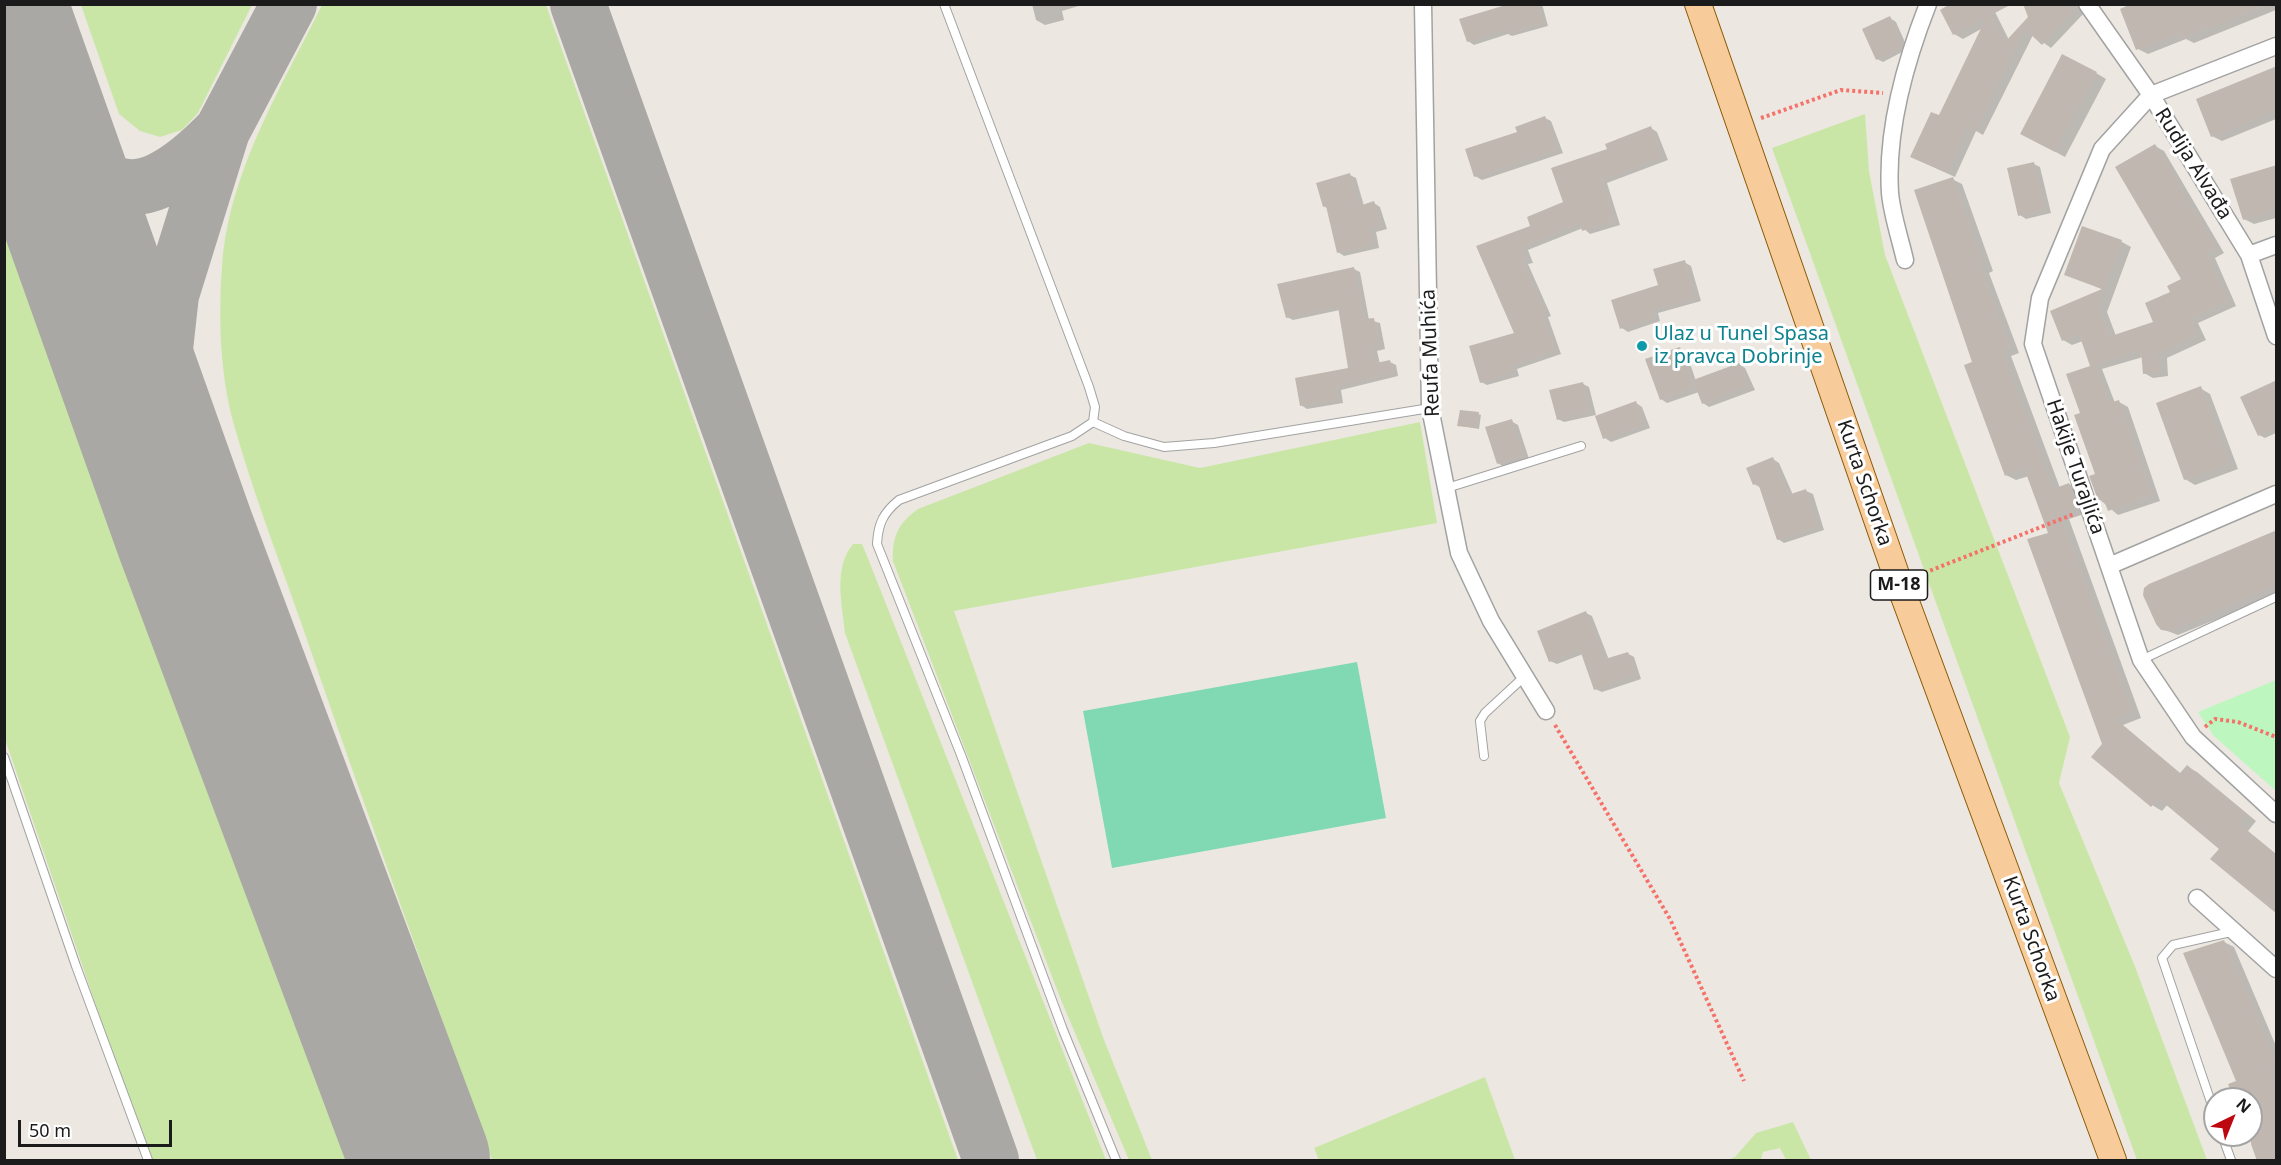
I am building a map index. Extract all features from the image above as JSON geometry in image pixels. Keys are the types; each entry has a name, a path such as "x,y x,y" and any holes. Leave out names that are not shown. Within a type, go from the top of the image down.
{"main road":[{"name":"Kurta Schorka","path":"1698,4 1899,583 2113,1161"}],"street":[{"name":"Reufa Muhića","path":"1424,4 1430,408 1459,553 1491,621 1546,711"},
{"path":"1905,260 1890,195 1890,143 1916,34 1928,4"},
{"name":"Rudija Alvađa","path":"2087,4 2151,96 2249,255 2277,336"},
{"path":"2151,96 2277,45"},
{"name":"Hakije Turajlića","path":"2151,96 2102,149 2040,298 2033,344 2140,660 2193,737 2277,814"},
{"path":"2249,255 2277,245"},
{"path":"2109,566 2277,494"},
{"path":"2197,898 2277,969"}],"lane":[{"path":"944,4 1095,407 1093,422 1072,436 898,500 887,510 878,525 877,544 961,755 1063,1030 1116,1161"},
{"path":"1093,422 1124,436 1164,447 1214,443 1430,408"},
{"path":"1447,488 1581,446"},
{"path":"2140,660 2277,597"},
{"path":"1484,756 1480,722 1485,713 1525,676"},
{"path":"4,757 76,966 148,1161"},
{"path":"2206,1087 2162,958 2173,945 2236,931"}],"path":[{"path":"1740,126 1841,90 1876,91 1900,99"},
{"path":"1899,583 2089,509"},
{"path":"1546,711 1670,919 1744,1082"},
{"path":"2193,737 2215,718 2238,722 2277,737"}],"green space":[{"path":"81,4 252,5 198,113 182,130 160,137 140,131 119,114"},
{"path":"322,5 546,5 958,1160 492,1160 262,512 234,425 225,383 220,297 223,254 237,189 248,157 276,95"},
{"path":"1865,114 1869,171 1885,255 2070,737 2059,783 2134,964 2207,1160 2137,1160 1772,148"},
{"path":"4,190 346,1160 153,1160 104,1029 5,739"},
{"path":"1420,422 1437,523 954,611 1104,1040 1152,1160 1129,1160 1061,1000 893,561 895,538 901,525 918,509 1089,443 1200,468"},
{"path":"853,544 862,544 869,561 1106,1160 1037,1160 845,633 840,587 841,575 843,564"},
{"path":"1357,662 1386,818 1112,868 1083,711"},
{"path":"2276,680 2276,791 2214,736 2198,712"},
{"path":"1485,1077 1515,1160 1319,1160 1314,1148"},
{"path":"1793,1122 1811,1160 1786,1160 1780,1148 1763,1152 1761,1160 1727,1160 1735,1157 1756,1133"}],"building":[{"path":"1509,4 1538,4 1543,23 1504,34 1503,30 1467,42 1459,19"},
{"path":"1950,4 2012,4 1991,15 2005,42 2028,17 2023,4 2077,4 2077,7 2042,45 2025,29 1975,132 1967,128 1947,173 1910,157 1931,112 1939,115 1986,18 1953,35 1940,10"},
{"path":"2131,4 2266,5 2182,39 2180,33 2136,50 2120,9"},
{"path":"1890,16 1902,44 1901,48 1876,60 1862,29"},
{"path":"2062,54 2097,72 2055,152 2020,134"},
{"path":"2277,66 2277,110 2211,137 2196,99"},
{"path":"1545,116 1558,150 1474,177 1465,149 1517,132 1515,127"},
{"path":"1651,126 1662,157 1602,180 1615,221 1582,231 1580,223 1522,247 1527,259 1522,261 1545,312 1542,313 1555,351 1511,366 1513,372 1480,383 1469,346 1514,333 1476,246 1530,226 1527,217 1563,202 1551,168 1607,149 1605,144"},
{"path":"2155,144 2216,248 2207,253 2228,301 2190,318 2198,335 2158,353 2160,372 2143,374 2141,350 2090,366 2079,334 2062,341 2050,311 2102,289 2064,275 2082,226 2122,240 2098,307 2111,336 2153,322 2145,303 2170,292 2167,286 2181,279 2115,167"},
{"path":"2034,162 2045,210 2018,216 2007,168"},
{"path":"2277,165 2277,210 2243,220 2230,179"},
{"path":"1350,173 1359,206 1374,201 1382,225 1370,229 1374,245 1337,253 1326,206 1323,207 1316,183"},
{"path":"1953,177 1984,266 1980,267 2010,348 2002,351 2053,489 2069,483 2078,508 2060,514 2132,712 2115,719 2180,773 2187,765 2247,814 2239,824 2277,855 2277,914 2210,859 2219,849 2158,798 2151,807 2091,757 2102,744 2027,539 2048,533 2024,468 2005,476 1964,365 1972,362 1914,190"},
{"path":"1685,260 1695,298 1652,310 1655,318 1620,329 1611,300 1658,285 1653,269"},
{"path":"1354,267 1364,319 1374,318 1379,347 1372,348 1376,363 1390,360 1393,373 1336,387 1338,400 1300,406 1295,378 1348,368 1338,307 1286,318 1277,284"},
{"path":"1680,347 1694,388 1660,400 1645,359"},
{"path":"1739,363 1749,386 1702,404 1693,380"},
{"path":"2096,364 2109,403 2119,400 2152,496 2108,511 2103,498 2098,500 2089,476 2095,474 2074,415 2080,413 2066,374"},
{"path":"2277,380 2277,427 2258,436 2240,397"},
{"path":"1583,382 1590,412 1557,420 1549,390"},
{"path":"2201,386 2229,464 2184,480 2156,403"},
{"path":"1636,401 1644,425 1603,439 1595,416"},
{"path":"1460,410 1479,412 1476,428 1457,426"},
{"path":"1512,419 1523,456 1497,464 1485,427"},
{"path":"1773,457 1788,495 1806,489 1818,527 1777,540 1758,483 1753,485 1746,468"},
{"path":"2277,530 2277,585 2168,631 2161,630 2156,624 2143,595 2144,588 2149,584"},
{"path":"1586,611 1605,659 1628,652 1636,675 1594,690 1580,650 1549,662 1537,631"},
{"path":"2224,940 2277,1064 2269,1068 2277,1089 2277,1161 2257,1161 2252,1147 2263,1147 2263,1087 2229,1087 2228,1084 2236,1081 2183,953"}],"taxiway":[{"path":"222,131 289,4"},
{"path":"578,4 991,1160"},
{"path":"26,87 69,149 90,170 111,183 134,187 159,181 188,162 222,131 171,295 165,349 171,439 185,534"}],"runway":[{"path":"4,26 185,534 420,1160"}],"place":[{"name":"Ulaz u Tunel Spasa iz pravca Dobrinje","path":"1642,346"}]}
